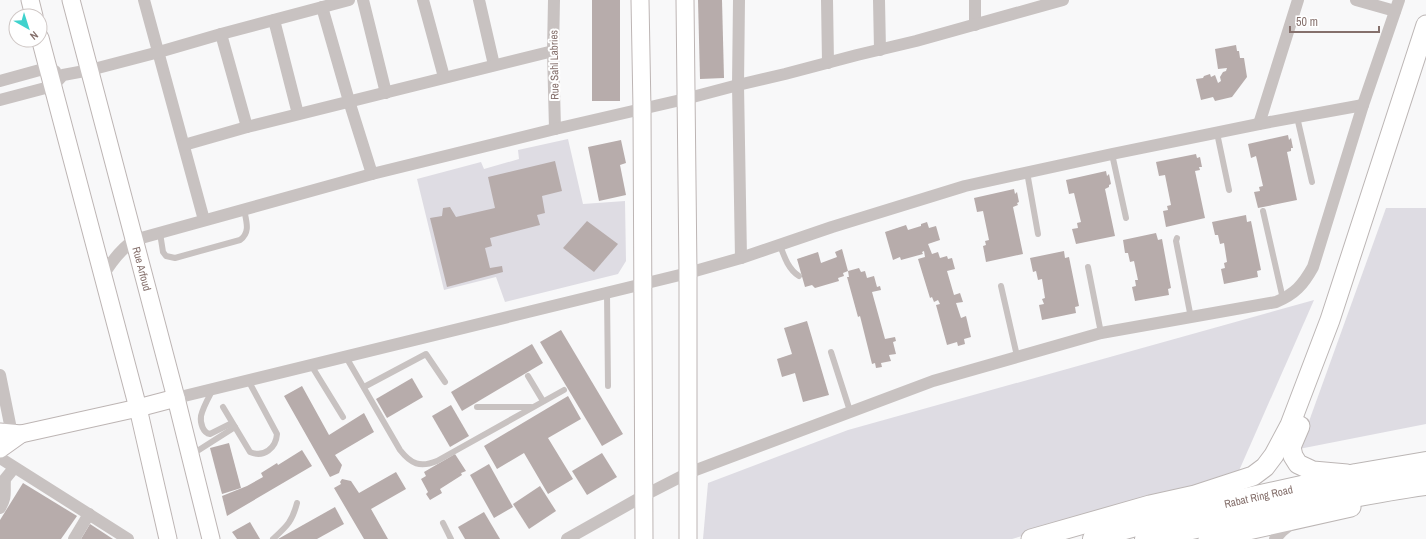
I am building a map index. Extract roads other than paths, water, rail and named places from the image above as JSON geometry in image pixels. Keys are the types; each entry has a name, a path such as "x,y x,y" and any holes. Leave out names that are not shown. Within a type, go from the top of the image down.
{"highway":[{"name":"Rabat Ring Road","path":"1094,539 1121,529 1161,518 1318,482 1426,463"},
{"path":"1195,495 1225,493 1284,482 1318,482"},
{"name":"Rabat Ring Road","path":"1146,539 1207,523 1400,487 1426,484"}],"main road":[{"path":"1031,539 1150,505 1195,495 1253,476 1265,467 1274,455 1290,425 1330,320 1426,24"},
{"path":"1356,475 1313,471 1298,464 1293,456 1291,447 1333,339 1389,181 1426,66"},
{"path":"1208,539 1426,492"}],"street":[{"name":"Rue Arfoud","path":"71,0 119,187 176,398 211,539"},
{"path":"144,0 204,220"},
{"path":"0,100 90,70 328,4 349,0"},
{"path":"363,0 386,93"},
{"path":"423,0 444,78"},
{"path":"478,0 494,66"},
{"name":"Rue Sahl Labries","path":"554,0 553,51 555,129"},
{"path":"640,0 645,494 644,539"},
{"path":"684,0 688,273 688,539"},
{"path":"739,0 738,85 741,258"},
{"path":"827,0 828,63"},
{"path":"879,0 880,50"},
{"path":"975,0 975,25"},
{"path":"102,277 114,258 134,240 372,174 555,129 686,99 975,25 1041,3 1063,0"},
{"path":"1259,124 1298,0"},
{"path":"567,539 645,494 688,473 933,381 1101,333 1276,302 1289,297 1305,281 1313,267 1363,105 1397,6 1356,0"},
{"path":"328,4 349,102 372,174"},
{"path":"274,20 298,114"},
{"path":"221,34 247,127"},
{"path":"43,48 48,68 58,80 66,134 102,277 138,408 168,539"},
{"path":"184,145 298,114 553,51"},
{"path":"0,81 48,68"},
{"path":"0,374 9,438 138,408 688,273 741,258 965,186 1259,124 1363,105"},
{"path":"0,458 128,539"},
{"path":"0,508 4,501 6,492 5,480 14,468"},
{"path":"74,539 89,514"},
{"path":"1275,539 1296,519"}],"lane":[{"path":"1296,117 1312,182"},
{"path":"1217,133 1229,190"},
{"path":"1112,154 1126,218"},
{"path":"1028,172 1038,234"},
{"path":"160,233 163,252 166,256 175,258 240,240 245,236 247,231 244,209"},
{"path":"1262,211 1283,299"},
{"path":"1177,238 1176,241 1191,318"},
{"path":"780,245 789,267 793,273 799,276"},
{"path":"1088,267 1101,333"},
{"path":"1001,286 1017,356"},
{"path":"607,293 608,386"},
{"path":"831,352 850,412"},
{"path":"364,387 426,354 444,382"},
{"path":"346,357 400,450 407,460 418,464 429,464 437,461 564,390"},
{"path":"311,365 343,417"},
{"path":"528,376 543,401"},
{"path":"223,407 250,452 257,455 272,447 276,442 277,434 248,380"},
{"path":"213,389 201,416 204,431 207,434 210,434 233,425"},
{"path":"477,407 532,407"},
{"path":"190,456 233,425"},
{"path":"273,539 288,526 294,514 297,503"},
{"path":"442,523 451,539"}]}
